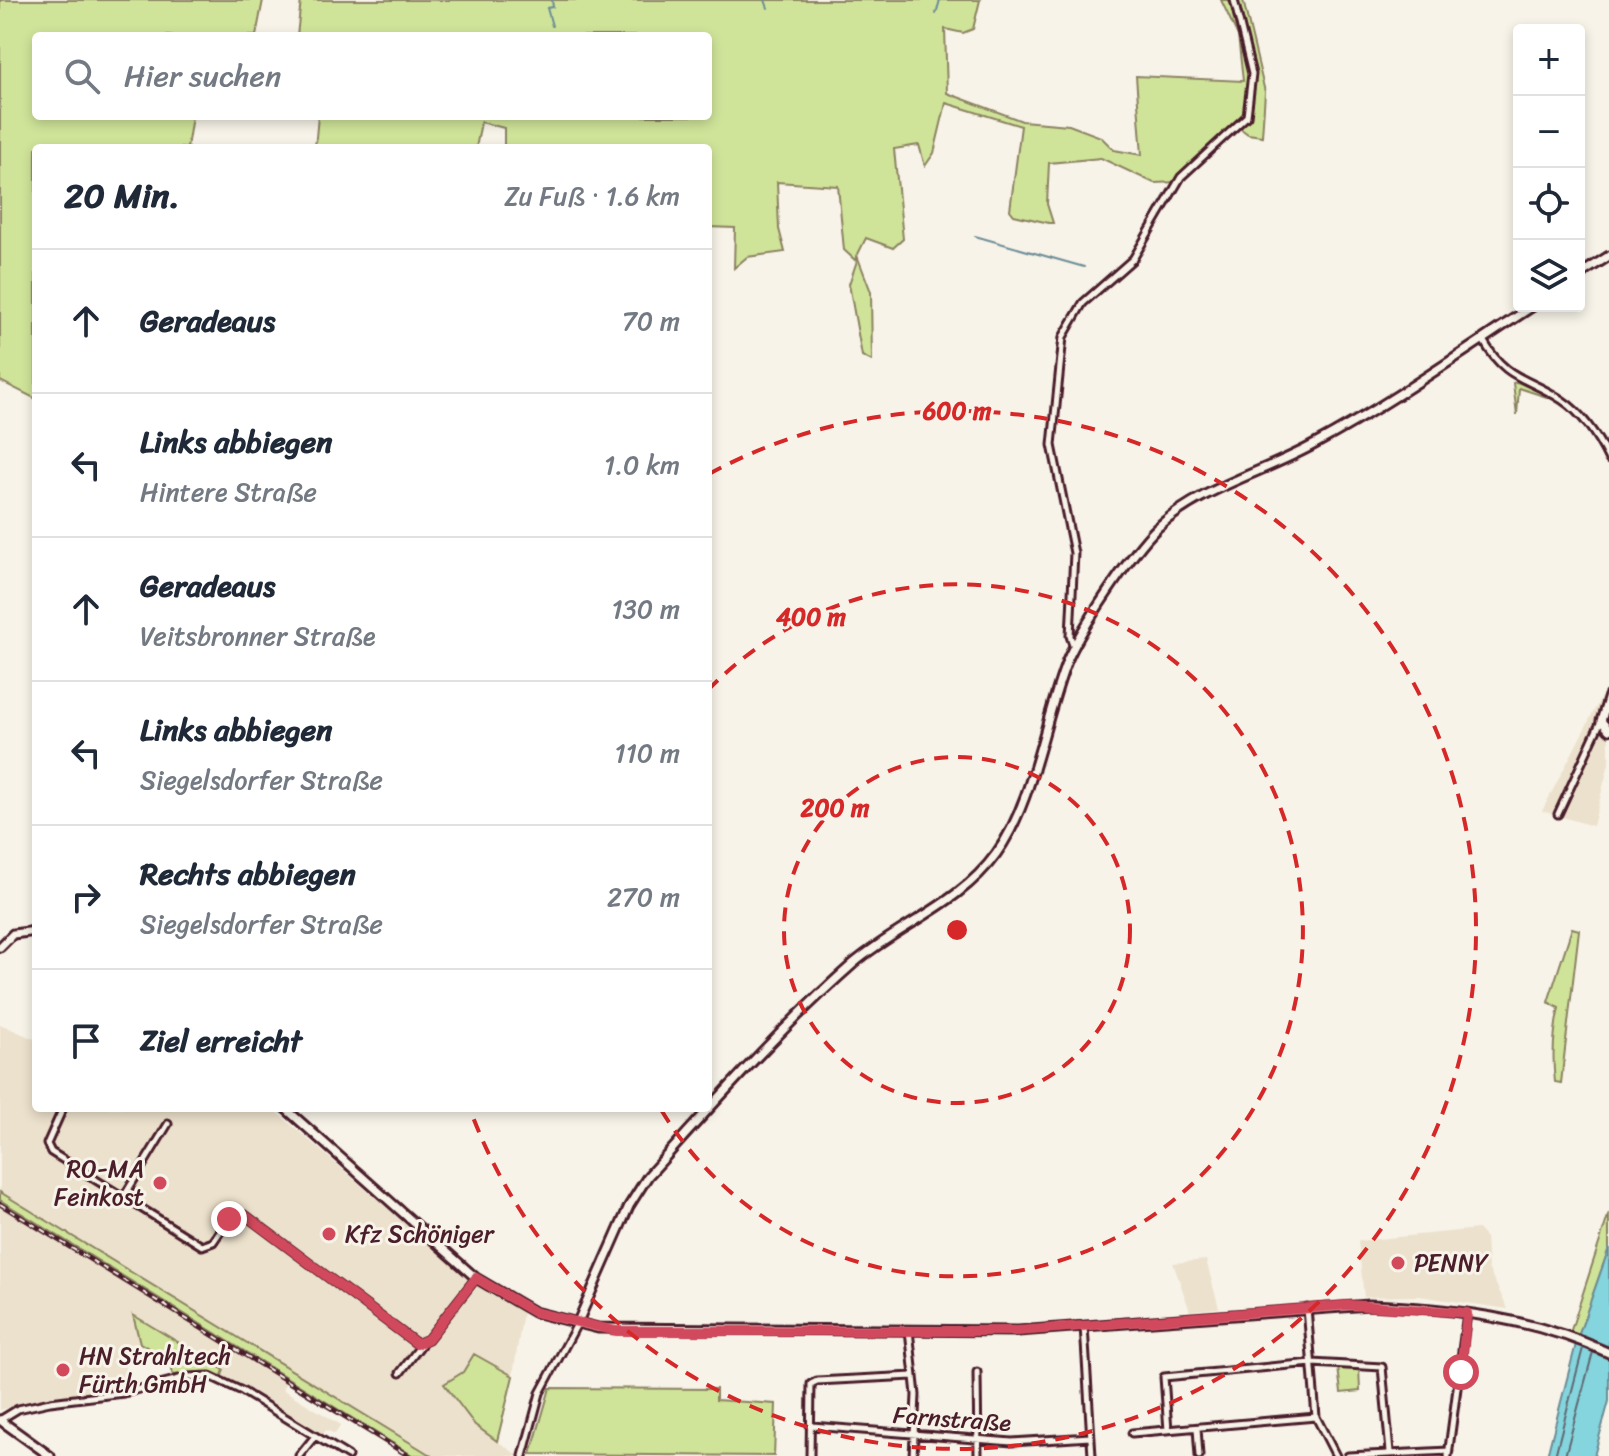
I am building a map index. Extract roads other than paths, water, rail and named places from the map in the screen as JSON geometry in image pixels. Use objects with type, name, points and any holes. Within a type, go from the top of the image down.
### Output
[{"type":"street","points":[[1074,648],[1070,636],[1074,553],[1052,445],[1060,349],[1073,315],[1133,259],[1181,177],[1238,128],[1247,116],[1252,74],[1234,0]]},
{"type":"street","points":[[1585,271],[1609,256]]},
{"type":"street","points":[[712,1107],[812,1001],[875,946],[949,901],[996,855],[1012,825],[1074,648],[1140,547],[1180,509],[1204,494],[1314,445],[1524,312]]},
{"type":"street","points":[[1483,340],[1499,366],[1572,407],[1609,460]]},
{"type":"street","points":[[1558,814],[1601,721],[1609,696]]},
{"type":"street","points":[[1601,721],[1609,730]]},
{"type":"street","points":[[0,947],[13,934],[32,932]]},
{"type":"street","points":[[62,1112],[48,1148],[123,1198],[202,1246],[213,1242],[229,1219],[245,1215],[421,1345]]},
{"type":"street","points":[[289,1112],[476,1278],[534,1312],[577,1324],[616,1331],[1018,1331],[1307,1307],[1369,1305],[1467,1313],[1559,1333],[1609,1353]]},
{"type":"street","points":[[523,1456],[540,1393],[577,1324],[629,1206],[658,1165],[708,1112]]},
{"type":"street","points":[[123,1198],[168,1124]]},
{"type":"street","points":[[400,1373],[476,1278]]},
{"type":"street","points":[[1307,1307],[1316,1417],[1336,1456]]},
{"type":"street","points":[[1348,1456],[1390,1452],[1449,1454],[1467,1313]]},
{"type":"street","points":[[1084,1326],[1092,1456]]},
{"type":"street","points":[[909,1330],[916,1434],[913,1456]]},
{"type":"street","points":[[1168,1430],[1164,1377],[1312,1363],[1382,1367],[1390,1452]]},
{"type":"street","points":[[977,1372],[978,1456]]},
{"type":"street","points":[[50,1456],[0,1420],[12,1412],[39,1405],[136,1391],[187,1377],[210,1376],[242,1391],[348,1456]]},
{"type":"street","points":[[810,1456],[811,1384],[913,1376]]},
{"type":"street","points":[[1132,1433],[1316,1417]]},
{"type":"street","name":"Farnstraße","points":[[812,1426],[978,1440],[1045,1442],[1090,1437]]},
{"type":"street","points":[[1197,1428],[1199,1456]]},
{"type":"street","points":[[299,1456],[315,1436]]},
{"type":"water","points":[[1609,1248],[1609,1401],[1594,1456],[1547,1456],[1577,1340]]},
{"type":"waterway","points":[[552,0],[553,7],[547,8],[552,26]]},
{"type":"waterway","points":[[765,0],[768,8]]},
{"type":"waterway","points":[[936,14],[940,0]]},
{"type":"waterway","points":[[975,236],[1084,267]]},
{"type":"railway","points":[[0,1204],[409,1456]]},
{"type":"place","name":"RO-MA Feinkost","points":[[160,1183]]},
{"type":"place","name":"Kfz Schöniger","points":[[329,1234]]},
{"type":"place","name":"PENNY","points":[[1398,1263]]},
{"type":"place","name":"HN Strahltech Fürth GmbH","points":[[63,1370]]}]
